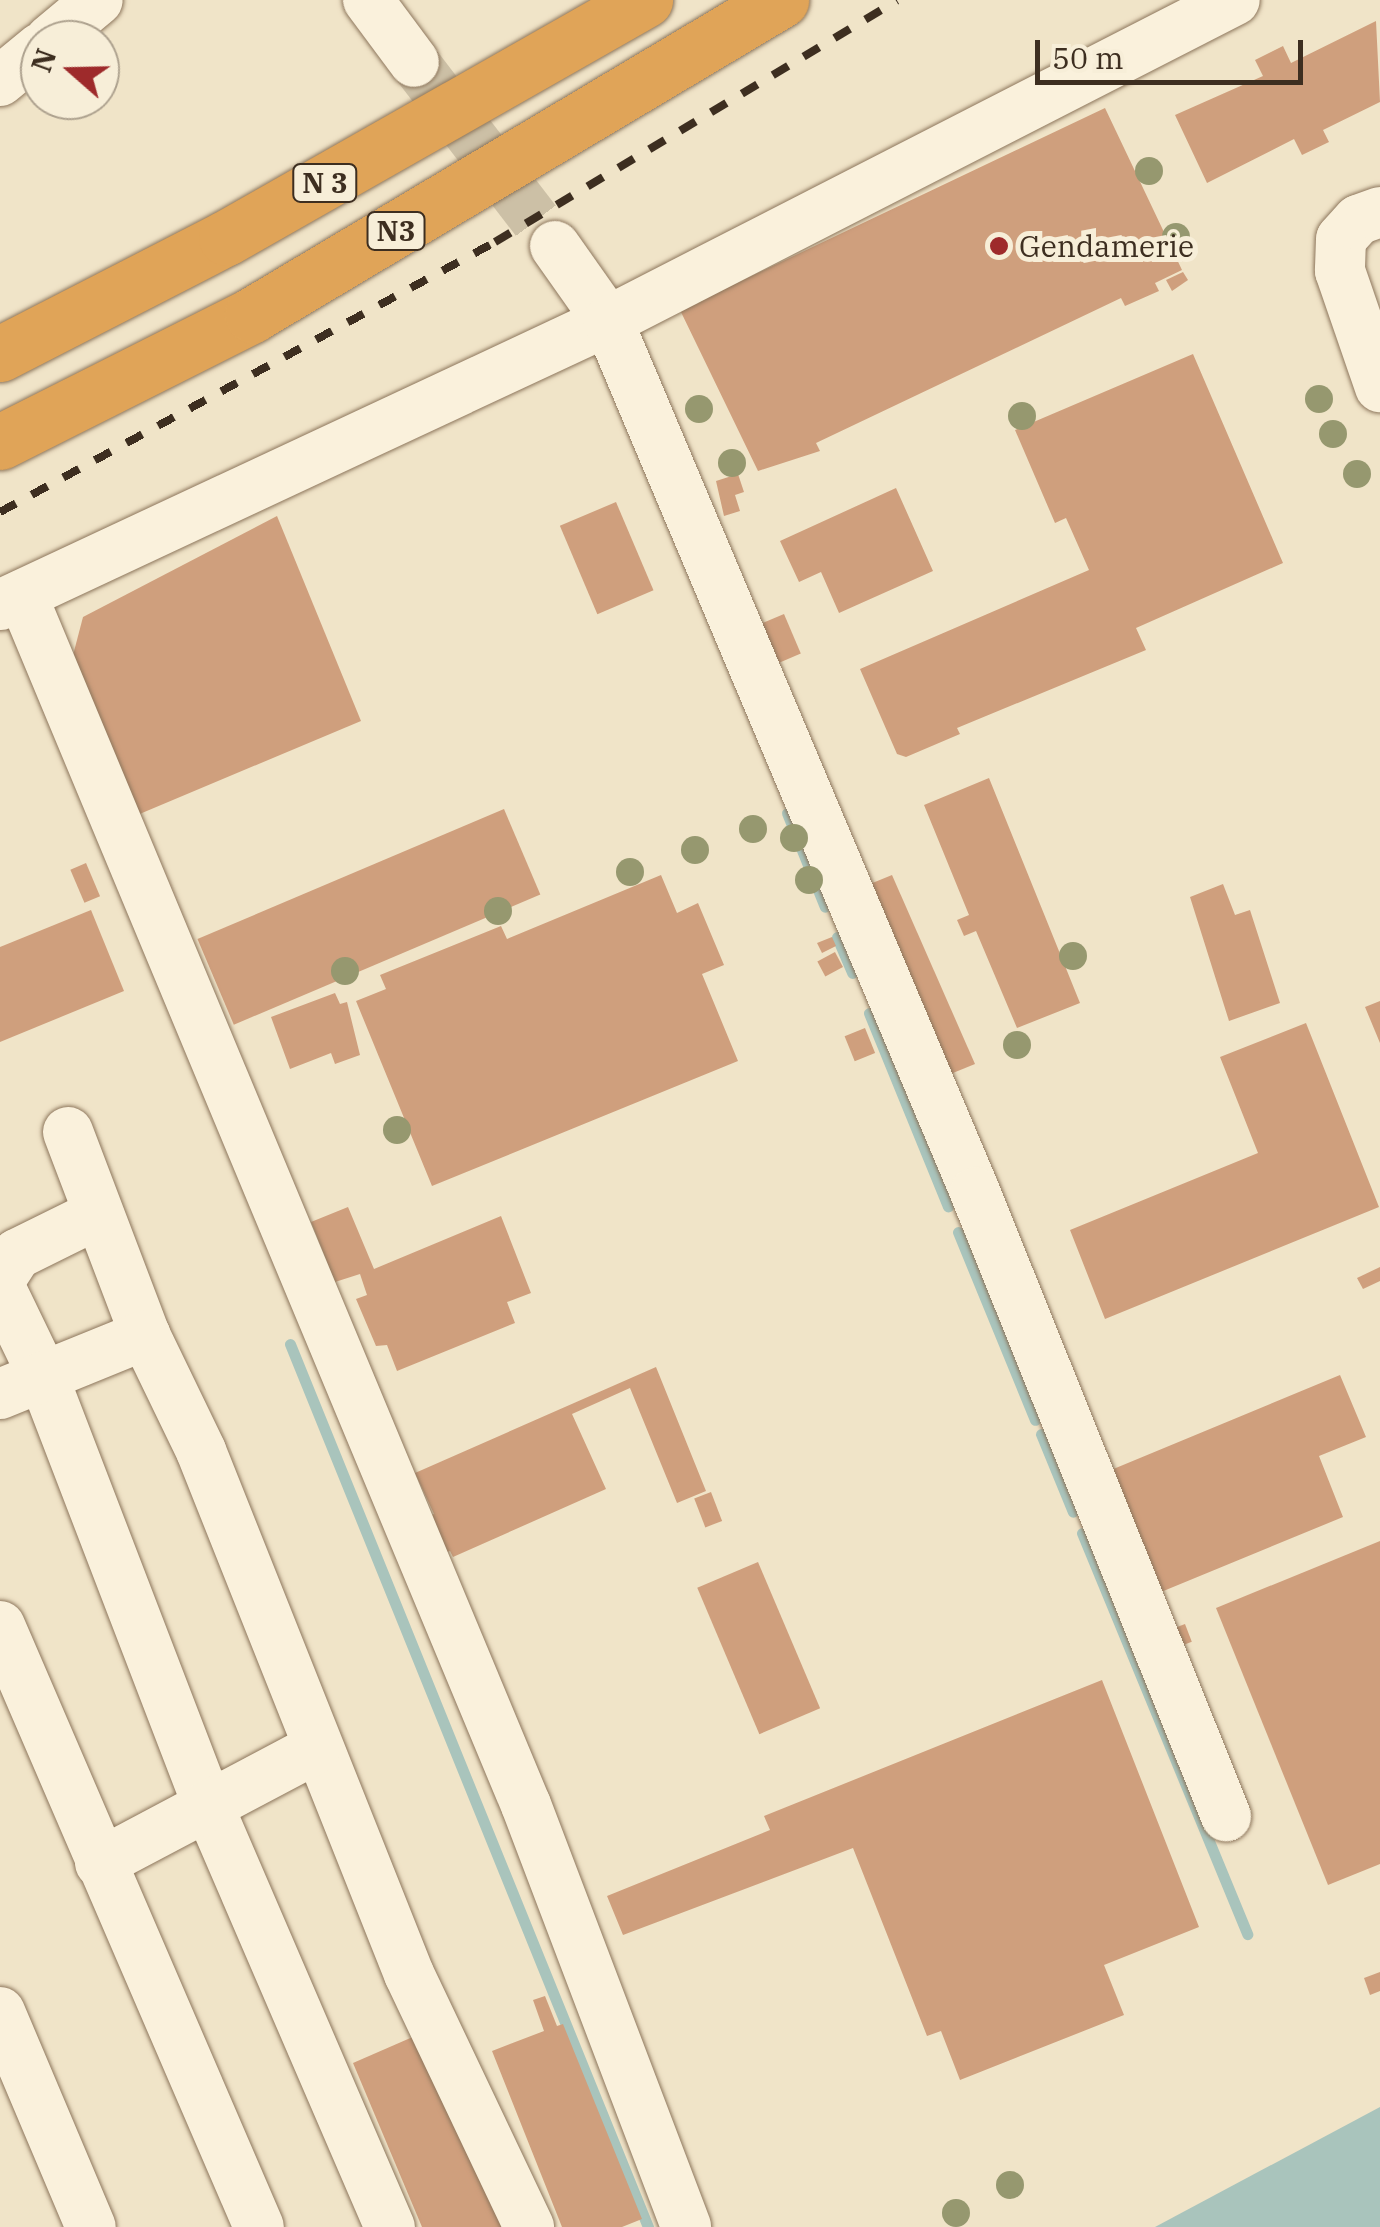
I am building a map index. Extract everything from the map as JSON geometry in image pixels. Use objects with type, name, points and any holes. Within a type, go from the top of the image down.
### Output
[{"type":"highway","name":"N 3","points":[[0,354],[226,238],[644,0]]},
{"type":"highway","name":"N3","points":[[0,442],[252,315],[781,0]]},
{"type":"street","points":[[74,20],[98,0]]},
{"type":"street","points":[[368,0],[414,62]]},
{"type":"street","points":[[686,2227],[526,1806],[11,600],[608,321],[1235,0]]},
{"type":"street","points":[[0,82],[20,65]]},
{"type":"street","points":[[1380,212],[1358,220],[1341,239],[1340,271],[1380,387]]},
{"type":"street","points":[[555,246],[608,321],[967,1174],[1226,1816]]},
{"type":"street","points":[[68,1132],[145,1335],[202,1451],[314,1749],[409,1974],[529,2227]]},
{"type":"street","points":[[98,1214],[17,1254],[0,1284],[21,1385],[390,2227]]},
{"type":"street","points":[[21,1385],[145,1335]]},
{"type":"street","points":[[0,1626],[14,1705],[100,1862],[258,2227]]},
{"type":"street","points":[[100,1862],[314,1749]]},
{"type":"street","points":[[3,2029],[91,2227]]},
{"type":"water","points":[[1380,2107],[1380,2227],[1155,2227]]},
{"type":"building","points":[[1376,21],[1380,102],[1323,130],[1329,142],[1302,155],[1294,139],[1207,183],[1175,115],[1263,76],[1255,60],[1283,46],[1291,63]]},
{"type":"building","points":[[1105,108],[1182,270],[1155,283],[1159,291],[1125,306],[1121,298],[816,443],[820,451],[758,471],[680,310]]},
{"type":"building","points":[[1183,272],[1188,280],[1172,291],[1166,280]]},
{"type":"building","points":[[1193,354],[1283,563],[1136,628],[1146,650],[957,728],[960,734],[906,757],[897,754],[860,669],[1089,570],[1066,518],[1055,523],[1015,430]]},
{"type":"building","points":[[738,474],[744,492],[735,495],[740,511],[724,516],[716,481]]},
{"type":"building","points":[[896,488],[933,571],[839,613],[821,572],[799,582],[780,541]]},
{"type":"building","points":[[616,502],[654,590],[597,614],[560,526]]},
{"type":"building","points":[[277,516],[361,721],[123,821],[66,682],[83,617]]},
{"type":"building","points":[[784,614],[801,654],[777,664],[760,624]]},
{"type":"building","points":[[989,778],[1080,1003],[1017,1028],[976,931],[964,936],[957,920],[969,915],[924,805]]},
{"type":"building","points":[[504,809],[540,895],[234,1025],[197,939]]},
{"type":"building","points":[[86,863],[100,896],[84,903],[70,870]]},
{"type":"building","points":[[661,875],[677,913],[698,903],[724,965],[702,974],[738,1061],[432,1186],[356,1001],[386,989],[380,975],[501,926],[507,939]]},
{"type":"building","points":[[892,875],[975,1064],[948,1075],[870,884]]},
{"type":"building","points":[[1223,884],[1235,915],[1250,910],[1280,1003],[1229,1021],[1190,897]]},
{"type":"building","points":[[91,910],[124,991],[0,1042],[0,947]]},
{"type":"building","points":[[832,937],[836,946],[822,953],[817,943]]},
{"type":"building","points":[[835,952],[843,967],[825,976],[817,961]]},
{"type":"building","points":[[335,993],[340,1004],[347,1002],[360,1055],[335,1064],[331,1053],[290,1069],[271,1017]]},
{"type":"building","points":[[1380,1001],[1380,1043],[1365,1007]]},
{"type":"building","points":[[1306,1023],[1379,1207],[1105,1319],[1070,1230],[1258,1153],[1220,1057]]},
{"type":"building","points":[[865,1028],[875,1053],[855,1061],[845,1036]]},
{"type":"building","points":[[348,1207],[374,1269],[501,1216],[531,1293],[507,1302],[515,1323],[397,1371],[387,1345],[376,1346],[356,1299],[367,1295],[360,1274],[335,1282],[311,1222]]},
{"type":"building","points":[[1380,1267],[1380,1281],[1363,1289],[1357,1278]]},
{"type":"building","points":[[656,1367],[706,1491],[677,1503],[630,1388],[572,1414],[606,1489],[453,1557],[450,1551],[439,1555],[424,1518],[434,1514],[415,1473]]},
{"type":"building","points":[[1340,1375],[1366,1437],[1319,1456],[1343,1517],[1161,1592],[1111,1470]]},
{"type":"building","points":[[711,1492],[722,1521],[705,1527],[694,1498]]},
{"type":"building","points":[[1380,1541],[1380,1864],[1328,1885],[1216,1608]]},
{"type":"building","points":[[758,1562],[820,1708],[759,1734],[697,1588]]},
{"type":"building","points":[[1185,1624],[1192,1642],[1177,1647],[1170,1630]]},
{"type":"building","points":[[1102,1680],[1199,1927],[1104,1965],[1124,2015],[960,2080],[941,2031],[927,2036],[853,1848],[623,1935],[607,1896],[770,1830],[764,1816]]},
{"type":"building","points":[[1380,1972],[1380,1991],[1370,1995],[1364,1978]]},
{"type":"building","points":[[545,1996],[557,2026],[563,2024],[642,2219],[622,2227],[562,2227],[492,2051],[544,2031],[533,2000]]},
{"type":"building","points":[[431,2029],[515,2227],[422,2227],[353,2063]]},
{"type":"waterway","points":[[787,813],[825,907]]},
{"type":"waterway","points":[[837,937],[852,973]]},
{"type":"waterway","points":[[869,1013],[948,1207]]},
{"type":"waterway","points":[[958,1232],[1035,1420]]},
{"type":"waterway","points":[[290,1344],[648,2227]]},
{"type":"waterway","points":[[1041,1434],[1073,1512]]},
{"type":"waterway","points":[[1082,1533],[1247,1934]]},
{"type":"tunnel","points":[[414,62],[555,246]]},
{"type":"railway","points":[[0,512],[495,242],[897,0]]},
{"type":"place","name":"Gendamerie","points":[[999,246]]}]
